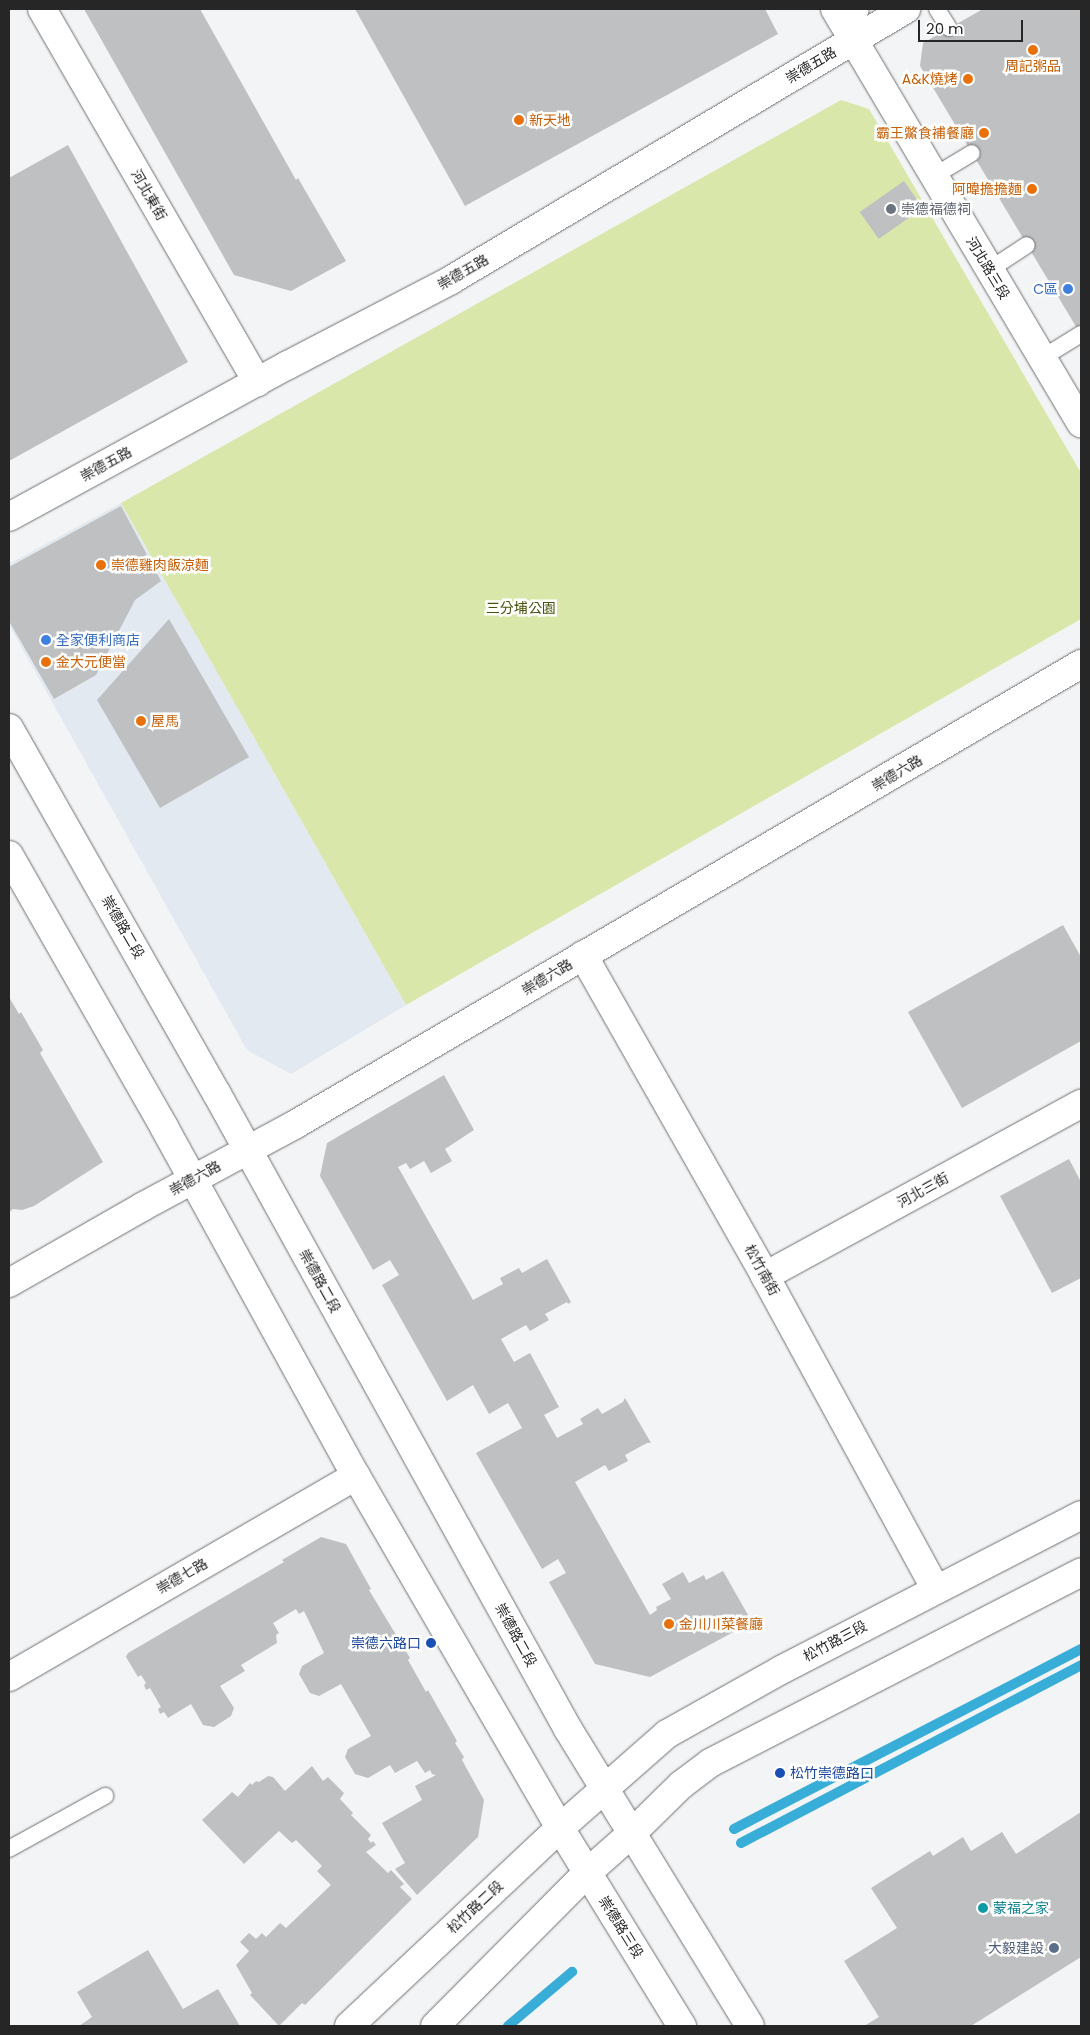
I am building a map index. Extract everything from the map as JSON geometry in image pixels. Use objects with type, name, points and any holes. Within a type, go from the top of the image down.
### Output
[{"type":"street","name":"河北東街","points":[[42,9],[257,382]]},
{"type":"street","name":"河北路三段","points":[[835,9],[1081,423]]},
{"type":"street","name":"崇德五路","points":[[9,517],[257,382],[452,280],[906,9]]},
{"type":"street","name":"崇德六路","points":[[9,1283],[247,1149],[296,1124],[1081,664]]},
{"type":"street","name":"崇德路二段","points":[[9,728],[247,1149],[604,1790],[631,1834]]},
{"type":"street","points":[[9,854],[193,1180],[356,1476],[560,1828]]},
{"type":"street","name":"松竹南街","points":[[583,955],[765,1276],[935,1588]]},
{"type":"street","name":"河北三街","points":[[765,1276],[1081,1104]]},
{"type":"street","name":"崇德七路","points":[[9,1677],[356,1476]]},
{"type":"street","name":"松竹路三段","points":[[604,1790],[667,1734],[781,1670],[935,1588],[1081,1514]]},
{"type":"street","points":[[435,2026],[588,1872],[631,1834],[681,1785],[710,1763],[1081,1572]]},
{"type":"street","name":"松竹路二段","points":[[349,2026],[560,1828],[604,1790]]},
{"type":"street","name":"崇德路三段","points":[[560,1828],[682,2026]]},
{"type":"street","points":[[631,1834],[750,2026]]},
{"type":"lane","points":[[853,41],[861,9]]},
{"type":"lane","points":[[937,9],[949,28]]},
{"type":"lane","points":[[934,176],[972,153]]},
{"type":"lane","points":[[989,270],[1028,245]]},
{"type":"lane","points":[[1042,358],[1081,334]]},
{"type":"lane","points":[[9,1849],[106,1796]]},
{"type":"shaded area","points":[[121,503],[406,1005],[291,1074],[247,1050],[9,625],[9,564]]},
{"type":"green space","name":"三分埔公園","points":[[841,100],[869,109],[1081,473],[1081,619],[406,1005],[121,503]]},
{"type":"building","points":[[84,9],[200,9],[296,180],[298,178],[346,261],[291,291],[234,275]]},
{"type":"building","name":"新天地","points":[[355,9],[765,9],[778,34],[465,206]]},
{"type":"building","points":[[983,9],[1081,9],[1081,335],[920,66],[923,43]]},
{"type":"building","points":[[68,145],[188,362],[9,461],[9,178]]},
{"type":"building","name":"崇德福德祠","points":[[904,181],[923,208],[879,239],[860,212]]},
{"type":"building","points":[[121,506],[161,581],[135,600],[96,675],[54,699],[9,621],[9,567]]},
{"type":"building","points":[[169,619],[249,757],[160,808],[97,700]]},
{"type":"building","points":[[1063,925],[1081,957],[1081,1041],[962,1108],[908,1012]]},
{"type":"building","points":[[9,997],[19,1014],[21,1012],[43,1050],[40,1053],[103,1162],[34,1206],[22,1210],[13,1209],[9,1212]]},
{"type":"building","points":[[444,1075],[474,1130],[445,1149],[452,1161],[431,1173],[424,1161],[410,1169],[406,1163],[398,1167],[473,1300],[503,1284],[500,1278],[519,1268],[522,1273],[547,1259],[571,1302],[568,1304],[567,1302],[545,1314],[549,1320],[530,1331],[526,1325],[501,1339],[514,1362],[530,1353],[559,1407],[544,1415],[557,1438],[583,1424],[580,1419],[598,1408],[602,1414],[623,1402],[625,1398],[651,1443],[647,1443],[625,1455],[628,1461],[609,1471],[605,1465],[575,1482],[650,1615],[657,1610],[656,1607],[671,1599],[662,1584],[683,1572],[689,1583],[704,1575],[706,1580],[723,1571],[752,1622],[650,1677],[595,1664],[549,1582],[566,1573],[558,1559],[542,1569],[476,1453],[522,1428],[508,1403],[489,1414],[473,1385],[447,1401],[382,1285],[399,1275],[390,1260],[373,1270],[320,1176],[327,1143]]},
{"type":"building","points":[[1069,1159],[1081,1182],[1081,1278],[1052,1293],[1000,1196]]},
{"type":"building","points":[[321,1537],[346,1544],[371,1589],[369,1590],[410,1658],[408,1660],[426,1692],[428,1690],[457,1741],[455,1743],[464,1757],[462,1760],[484,1800],[478,1837],[417,1895],[395,1869],[405,1863],[382,1823],[422,1800],[415,1786],[436,1775],[432,1774],[430,1770],[425,1773],[417,1761],[395,1773],[390,1765],[368,1778],[355,1774],[345,1757],[348,1749],[371,1736],[341,1684],[319,1696],[310,1693],[299,1674],[302,1666],[324,1653],[304,1611],[299,1614],[296,1609],[273,1623],[279,1633],[276,1635],[277,1643],[241,1665],[245,1671],[220,1686],[234,1708],[231,1716],[214,1727],[203,1725],[191,1704],[168,1718],[164,1712],[160,1714],[158,1709],[161,1707],[150,1688],[146,1690],[144,1685],[146,1683],[141,1675],[138,1677],[126,1657],[128,1653],[284,1562],[282,1560]]},
{"type":"building","points":[[312,1766],[323,1781],[328,1777],[344,1793],[340,1799],[353,1813],[351,1815],[371,1835],[368,1839],[371,1843],[373,1841],[376,1845],[366,1852],[388,1873],[391,1870],[404,1884],[400,1887],[412,1899],[305,2005],[302,2003],[279,2026],[250,1995],[252,1993],[236,1965],[249,1951],[240,1942],[249,1933],[256,1939],[262,1933],[266,1937],[280,1923],[286,1928],[331,1885],[317,1871],[322,1866],[296,1840],[292,1843],[279,1831],[244,1864],[202,1820],[232,1792],[238,1797],[250,1783],[252,1785],[256,1781],[259,1782],[268,1776],[273,1777],[285,1791]]},
{"type":"building","name":"蒙福之家","points":[[1081,1812],[1081,1957],[971,2026],[864,2026],[879,2017],[844,1961],[897,1928],[871,1888],[930,1851],[933,1856],[963,1837],[971,1851],[1002,1832],[1016,1854]]},
{"type":"building","points":[[148,1950],[183,2009],[218,1989],[240,2026],[79,2026],[92,2017],[77,1992]]},
{"type":"waterway","points":[[734,1829],[1081,1649]]},
{"type":"waterway","points":[[741,1843],[1081,1665]]},
{"type":"waterway","points":[[508,2026],[572,1972]]},
{"type":"place","name":"周記粥品","points":[[1033,50]]},
{"type":"place","name":"A&K燒烤","points":[[968,79]]},
{"type":"place","name":"新天地","points":[[519,120]]},
{"type":"place","name":"霸王鱉食補餐廳","points":[[984,133]]},
{"type":"place","name":"阿暐擔擔麵","points":[[1032,189]]},
{"type":"place","name":"崇德福德祠","points":[[891,209]]},
{"type":"place","name":"C區","points":[[1068,289]]},
{"type":"place","name":"崇德雞肉飯涼麵","points":[[101,565]]},
{"type":"place","name":"全家便利商店","points":[[46,640]]},
{"type":"place","name":"金大元便當","points":[[46,662]]},
{"type":"place","name":"屋馬","points":[[141,721]]},
{"type":"place","name":"金川川菜餐廳","points":[[669,1624]]},
{"type":"place","name":"崇德六路口","points":[[431,1643]]},
{"type":"place","name":"松竹崇德路口","points":[[780,1773]]},
{"type":"place","name":"蒙福之家","points":[[983,1908]]},
{"type":"place","name":"大毅建設","points":[[1054,1948]]}]
